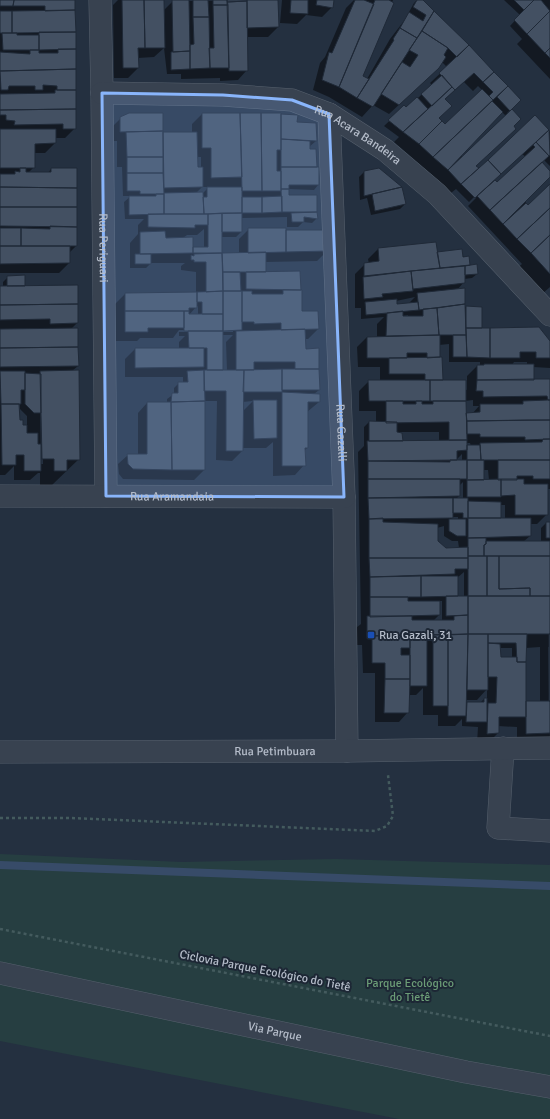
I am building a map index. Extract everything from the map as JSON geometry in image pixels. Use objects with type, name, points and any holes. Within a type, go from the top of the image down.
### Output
[{"type":"street","name":"Rua Periguari","points":[[100,0],[106,496]]},
{"type":"street","name":"Rua Acara Bandeira","points":[[102,93],[223,95],[292,100],[329,114],[385,150],[437,194],[550,315]]},
{"type":"street","name":"Rua Gazalli","points":[[329,114],[344,497],[347,751]]},
{"type":"street","name":"Rua Aramandaia","points":[[0,496],[344,497]]},
{"type":"street","points":[[503,748],[498,828],[550,830]]},
{"type":"street","name":"Rua Petimbuara","points":[[0,752],[347,751],[550,748]]},
{"type":"street","name":"Via Parque","points":[[0,974],[466,1072],[550,1087]]},
{"type":"path","points":[[0,818],[71,818],[375,831],[388,826],[393,816],[385,750]]},
{"type":"path","name":"Ciclovia Parque Ecológico do Tietê","points":[[0,929],[550,1036]]},
{"type":"highlighted area","points":[[102,93],[223,95],[292,100],[329,114],[344,497],[106,496]]},
{"type":"green space","name":"Parque Ecológico do Tietê","points":[[0,854],[182,862],[336,859],[550,865],[550,1119],[399,1119],[0,1041]]},
{"type":"building","points":[[0,0],[14,0],[13,6],[0,6]]},
{"type":"building","points":[[14,0],[75,0],[75,10],[45,11],[45,6],[13,6]]},
{"type":"building","points":[[122,0],[144,0],[145,48],[138,48],[139,68],[123,68]]},
{"type":"building","points":[[144,0],[164,0],[165,48],[145,48]]},
{"type":"building","points":[[172,0],[189,0],[190,51],[173,52]]},
{"type":"building","points":[[193,0],[208,0],[209,17],[193,17]]},
{"type":"building","points":[[213,0],[227,0],[228,5],[213,5]]},
{"type":"building","points":[[227,0],[247,0],[247,1],[227,2]]},
{"type":"building","points":[[247,0],[278,0],[279,27],[247,28]]},
{"type":"building","points":[[291,0],[308,0],[308,14],[290,13]]},
{"type":"building","points":[[317,0],[334,0],[333,8],[316,5]]},
{"type":"building","points":[[355,0],[364,0],[374,4],[339,87],[322,80],[329,52],[332,53]]},
{"type":"building","points":[[375,0],[389,0],[394,3],[363,76],[369,79],[357,98],[339,87]]},
{"type":"building","points":[[417,0],[423,0],[434,11],[417,38],[400,28],[409,12],[423,21],[426,15],[413,7]]},
{"type":"building","points":[[514,0],[534,0],[524,10]]},
{"type":"building","points":[[534,0],[541,0],[550,11],[527,34],[514,20]]},
{"type":"building","points":[[247,1],[248,71],[229,71],[227,2]]},
{"type":"building","points":[[213,5],[228,5],[229,68],[210,68],[209,48],[214,48]]},
{"type":"building","points":[[75,10],[76,32],[12,33],[12,11]]},
{"type":"building","points":[[0,11],[12,11],[12,33],[0,33]]},
{"type":"building","points":[[434,11],[469,45],[457,57],[448,48],[422,31]]},
{"type":"building","points":[[550,11],[550,48],[545,53],[527,34]]},
{"type":"building","points":[[193,17],[209,17],[210,68],[190,69],[190,45],[194,44]]},
{"type":"building","points":[[400,28],[417,38],[373,107],[357,98]]},
{"type":"building","points":[[422,31],[448,48],[444,55],[446,57],[439,68],[399,105],[381,94],[402,62],[410,67],[418,55],[409,50]]},
{"type":"building","points":[[39,32],[76,32],[76,49],[39,50]]},
{"type":"building","points":[[2,33],[39,35],[39,50],[3,50]]},
{"type":"building","points":[[469,45],[494,72],[483,82],[474,73],[455,90],[439,73]]},
{"type":"building","points":[[550,48],[550,58],[545,53]]},
{"type":"building","points":[[58,49],[76,49],[76,69],[0,71],[0,52],[30,54],[30,50],[39,50],[39,53],[58,53]]},
{"type":"building","points":[[190,51],[190,69],[171,70],[171,52]]},
{"type":"building","points":[[76,69],[76,90],[57,90],[57,86],[43,85],[43,90],[35,90],[35,86],[9,86],[8,90],[1,90],[0,71]]},
{"type":"building","points":[[494,72],[508,86],[493,100],[489,96],[493,92],[483,82]]},
{"type":"building","points":[[442,75],[452,87],[432,106],[421,94]]},
{"type":"building","points":[[508,86],[521,100],[510,111],[497,97]]},
{"type":"building","points":[[452,87],[455,90],[445,99],[452,106],[439,118],[442,121],[419,144],[403,132]]},
{"type":"building","points":[[482,89],[493,100],[433,157],[419,144],[442,121],[445,124]]},
{"type":"building","points":[[55,90],[76,90],[76,109],[0,110],[0,94],[55,93]]},
{"type":"building","points":[[417,97],[428,109],[403,132],[388,120],[404,105],[406,107]]},
{"type":"building","points":[[492,101],[503,112],[448,170],[433,157]]},
{"type":"building","points":[[76,109],[76,129],[63,129],[63,124],[14,125],[15,121],[6,120],[6,115],[0,115],[0,110]]},
{"type":"building","points":[[512,109],[521,119],[514,126],[516,129],[476,166],[479,168],[461,184],[448,170]]},
{"type":"building","points":[[129,113],[163,113],[163,131],[120,132],[120,117]]},
{"type":"building","points":[[202,113],[240,113],[242,177],[211,178],[211,148],[202,148]]},
{"type":"building","points":[[240,113],[261,113],[262,191],[242,191]]},
{"type":"building","points":[[261,113],[281,113],[281,150],[277,150],[277,171],[281,171],[281,191],[262,191]]},
{"type":"building","points":[[281,114],[298,115],[297,122],[316,123],[317,141],[281,139]]},
{"type":"building","points":[[535,115],[549,130],[501,174],[488,160]]},
{"type":"building","points":[[0,129],[56,129],[56,143],[35,144],[35,168],[0,168]]},
{"type":"building","points":[[549,130],[550,155],[549,156],[536,142]]},
{"type":"building","points":[[163,131],[163,157],[127,157],[126,132]]},
{"type":"building","points":[[163,132],[197,132],[198,167],[203,167],[203,187],[164,188]]},
{"type":"building","points":[[281,139],[310,141],[310,149],[316,149],[317,167],[281,167]]},
{"type":"building","points":[[536,142],[549,156],[490,210],[477,196],[495,180],[497,182],[535,147],[533,145]]},
{"type":"building","points":[[127,157],[163,157],[163,173],[127,173]]},
{"type":"building","points":[[488,160],[501,174],[475,198],[461,184]]},
{"type":"building","points":[[542,162],[550,171],[550,177],[503,224],[490,210]]},
{"type":"building","points":[[281,167],[319,167],[319,185],[289,185],[289,189],[281,189]]},
{"type":"building","points":[[20,168],[26,168],[26,172],[51,172],[51,168],[77,168],[77,188],[0,187],[0,174],[15,174],[15,171],[20,172]]},
{"type":"building","points":[[379,168],[402,187],[364,196],[364,171]]},
{"type":"building","points":[[127,173],[163,173],[164,194],[140,194],[140,191],[127,191]]},
{"type":"building","points":[[550,184],[550,208],[517,239],[503,224],[526,203],[528,205]]},
{"type":"building","points":[[0,187],[77,188],[77,207],[0,207]]},
{"type":"building","points":[[207,187],[242,187],[242,213],[204,214],[203,197],[207,197]]},
{"type":"building","points":[[402,187],[406,204],[375,211],[372,194]]},
{"type":"building","points":[[281,189],[289,189],[289,195],[317,195],[317,212],[282,212]]},
{"type":"building","points":[[203,192],[204,214],[164,214],[164,193]]},
{"type":"building","points":[[156,194],[164,194],[164,214],[129,215],[129,196],[156,196]]},
{"type":"building","points":[[282,196],[282,212],[262,213],[262,197]]},
{"type":"building","points":[[242,197],[262,197],[262,213],[242,213]]},
{"type":"building","points":[[0,207],[77,207],[77,227],[0,226]]},
{"type":"building","points":[[550,208],[550,235],[531,253],[517,239]]},
{"type":"building","points":[[317,212],[318,219],[304,217],[304,222],[292,222],[291,213]]},
{"type":"building","points":[[222,213],[222,253],[193,253],[193,247],[208,247],[208,214]]},
{"type":"building","points":[[222,213],[242,213],[242,232],[222,232]]},
{"type":"building","points":[[148,214],[208,214],[208,225],[195,225],[195,228],[148,227]]},
{"type":"building","points":[[50,226],[77,227],[77,246],[21,246],[21,228],[50,229]]},
{"type":"building","points":[[0,228],[21,228],[21,246],[0,246]]},
{"type":"building","points":[[248,228],[286,228],[286,252],[248,253]]},
{"type":"building","points":[[286,230],[328,230],[328,251],[286,252]]},
{"type":"building","points":[[165,231],[166,238],[193,237],[193,253],[140,254],[140,232]]},
{"type":"building","points":[[550,235],[550,274],[531,253]]},
{"type":"building","points":[[436,242],[440,268],[364,276],[364,263],[379,261],[378,248]]},
{"type":"building","points":[[0,246],[70,246],[70,263],[0,264]]},
{"type":"building","points":[[462,249],[463,257],[469,256],[470,265],[440,268],[437,252]]},
{"type":"building","points":[[266,252],[266,272],[223,272],[222,253]]},
{"type":"building","points":[[222,253],[223,291],[206,292],[206,262],[194,262],[194,260],[191,260],[191,255]]},
{"type":"building","points":[[135,254],[151,254],[151,264],[135,264]]},
{"type":"building","points":[[477,264],[478,274],[465,275],[465,266]]},
{"type":"building","points":[[465,266],[465,283],[413,289],[411,271]]},
{"type":"building","points":[[300,271],[301,290],[246,289],[246,272]]},
{"type":"building","points":[[411,271],[413,291],[382,294],[383,297],[364,299],[363,277]]},
{"type":"building","points":[[223,272],[240,272],[241,291],[223,291]]},
{"type":"building","points":[[25,275],[25,286],[7,286],[7,276]]},
{"type":"building","points":[[78,285],[78,304],[0,305],[0,286]]},
{"type":"building","points":[[465,288],[465,304],[419,310],[417,293]]},
{"type":"building","points":[[283,290],[302,290],[302,311],[318,311],[319,329],[281,330],[281,323],[254,324],[254,322],[242,322],[242,291],[252,291],[252,294],[283,294]]},
{"type":"building","points":[[223,291],[223,314],[202,314],[202,302],[197,302],[197,292]]},
{"type":"building","points":[[223,291],[242,291],[242,330],[223,331]]},
{"type":"building","points":[[197,292],[197,308],[189,308],[189,311],[125,311],[125,293]]},
{"type":"building","points":[[397,299],[397,304],[418,302],[419,310],[366,315],[365,302]]},
{"type":"building","points":[[78,304],[78,323],[50,324],[50,319],[0,320],[0,305]]},
{"type":"building","points":[[465,304],[466,335],[439,335],[437,308]]},
{"type":"building","points":[[466,306],[482,307],[482,328],[466,328]]},
{"type":"building","points":[[437,308],[439,335],[386,336],[387,313],[403,311],[403,316],[423,316],[423,309]]},
{"type":"building","points":[[125,311],[184,311],[184,328],[148,328],[148,332],[125,332]]},
{"type":"building","points":[[184,311],[189,311],[189,314],[223,314],[223,331],[184,331]]},
{"type":"building","points":[[539,327],[550,341],[550,358],[536,358],[536,352],[520,352],[520,358],[490,358],[490,328]]},
{"type":"building","points":[[78,328],[78,347],[0,348],[0,329]]},
{"type":"building","points":[[466,328],[490,328],[490,358],[467,357]]},
{"type":"building","points":[[305,329],[306,349],[319,348],[319,369],[295,369],[295,362],[254,362],[254,370],[236,370],[236,331]]},
{"type":"building","points":[[188,331],[223,331],[223,370],[207,370],[207,348],[189,348]]},
{"type":"building","points":[[440,335],[440,357],[427,358],[427,353],[407,353],[407,358],[367,358],[367,337]]},
{"type":"building","points":[[453,335],[466,335],[467,357],[453,357]]},
{"type":"building","points":[[78,347],[79,366],[0,367],[0,348]]},
{"type":"building","points":[[135,348],[204,348],[204,367],[135,368]]},
{"type":"building","points":[[442,357],[443,380],[425,380],[425,374],[389,374],[389,358]]},
{"type":"building","points":[[534,364],[534,380],[477,380],[477,365]]},
{"type":"building","points":[[282,369],[282,392],[243,392],[244,370]]},
{"type":"building","points":[[282,369],[319,369],[320,390],[282,390]]},
{"type":"building","points":[[79,370],[80,460],[67,460],[67,471],[54,471],[54,459],[42,459],[40,371]]},
{"type":"building","points":[[204,370],[244,370],[243,451],[226,451],[226,391],[204,391]]},
{"type":"building","points":[[204,370],[205,401],[171,402],[172,393],[178,393],[178,382],[188,382],[187,371]]},
{"type":"building","points":[[0,371],[25,371],[25,390],[21,390],[21,404],[1,404]]},
{"type":"building","points":[[25,373],[41,374],[41,413],[34,413],[25,404]]},
{"type":"building","points":[[550,379],[550,400],[548,400],[547,396],[483,397],[483,391],[476,391],[477,380]]},
{"type":"building","points":[[368,380],[430,380],[430,401],[369,401]]},
{"type":"building","points":[[430,380],[466,380],[466,401],[430,401]]},
{"type":"building","points":[[282,392],[320,394],[320,402],[308,402],[308,448],[305,448],[306,466],[282,466]]},
{"type":"building","points":[[253,400],[277,400],[277,438],[254,439]]},
{"type":"building","points":[[550,400],[550,420],[467,421],[466,413],[480,412],[480,404],[523,404],[523,401]]},
{"type":"building","points":[[205,401],[205,470],[172,470],[171,402]]},
{"type":"building","points":[[386,401],[403,401],[403,404],[416,404],[416,401],[422,401],[422,404],[433,404],[433,401],[466,401],[467,440],[449,440],[449,422],[386,423]]},
{"type":"building","points":[[147,402],[171,402],[172,470],[133,469],[128,464],[127,454],[147,454]]},
{"type":"building","points":[[1,404],[19,404],[20,420],[23,420],[23,425],[27,425],[27,433],[38,433],[38,444],[41,444],[41,471],[24,471],[24,455],[16,455],[16,465],[2,465]]},
{"type":"building","points":[[550,420],[550,439],[525,440],[525,437],[480,437],[480,434],[467,434],[467,421]]},
{"type":"building","points":[[369,421],[397,422],[397,432],[402,433],[403,441],[369,441]]},
{"type":"building","points":[[543,439],[550,439],[550,460],[481,460],[480,443],[542,442]]},
{"type":"building","points":[[467,440],[467,450],[457,451],[457,460],[368,461],[367,441]]},
{"type":"building","points":[[467,445],[480,445],[481,460],[467,460]]},
{"type":"building","points":[[450,460],[467,460],[467,479],[368,479],[368,461],[450,462]]},
{"type":"building","points":[[467,460],[484,460],[484,480],[467,480]]},
{"type":"building","points":[[498,460],[550,460],[550,479],[533,479],[533,476],[517,476],[517,480],[498,480]]},
{"type":"building","points":[[368,479],[460,479],[460,496],[368,498]]},
{"type":"building","points":[[501,479],[524,479],[524,484],[548,484],[548,515],[515,515],[515,495],[501,496]]},
{"type":"building","points":[[501,479],[501,497],[467,497],[467,480]]},
{"type":"building","points":[[368,498],[453,498],[453,518],[369,519]]},
{"type":"building","points":[[453,498],[468,498],[468,518],[463,518],[463,513],[453,513]]},
{"type":"building","points":[[468,501],[501,502],[501,518],[468,518]]},
{"type":"building","points":[[383,518],[383,522],[438,524],[438,541],[446,548],[468,547],[468,558],[369,558],[369,519]]},
{"type":"building","points":[[468,518],[531,518],[531,536],[468,538]]},
{"type":"building","points":[[449,519],[466,519],[466,536],[457,536],[449,531]]},
{"type":"building","points":[[546,522],[550,522],[550,538],[546,538]]},
{"type":"building","points":[[468,538],[486,538],[486,544],[484,545],[484,556],[468,556]]},
{"type":"building","points":[[486,541],[550,541],[550,556],[484,556],[484,545],[486,544]]},
{"type":"building","points":[[468,556],[487,556],[487,596],[468,596]]},
{"type":"building","points":[[487,556],[499,556],[499,589],[530,588],[530,596],[487,596]]},
{"type":"building","points":[[499,556],[550,556],[550,596],[530,596],[530,588],[499,589]]},
{"type":"building","points":[[369,558],[468,558],[468,569],[455,569],[455,574],[370,577]]},
{"type":"building","points":[[421,576],[421,597],[370,597],[370,577]]},
{"type":"building","points":[[421,576],[458,576],[458,596],[421,597]]},
{"type":"building","points":[[446,596],[468,596],[468,615],[446,616]]},
{"type":"building","points":[[468,596],[550,596],[550,634],[468,634]]},
{"type":"building","points":[[370,597],[408,597],[408,601],[440,601],[440,615],[370,617]]},
{"type":"building","points":[[468,615],[468,634],[367,636],[367,616],[412,616],[412,620],[454,620],[454,616]]},
{"type":"building","points":[[468,634],[488,634],[488,690],[467,690]]},
{"type":"building","points":[[468,634],[466,716],[448,716],[448,635]]},
{"type":"building","points":[[488,634],[527,634],[526,662],[517,662],[516,643],[488,643]]},
{"type":"building","points":[[550,634],[550,701],[549,701]]},
{"type":"building","points":[[410,635],[427,635],[427,686],[410,686]]},
{"type":"building","points":[[410,635],[410,648],[401,648],[401,655],[410,655],[410,679],[385,679],[385,663],[372,663],[372,636]]},
{"type":"building","points":[[433,635],[448,635],[448,706],[433,706]]},
{"type":"building","points":[[488,643],[500,644],[501,657],[517,657],[517,662],[526,662],[526,717],[499,717],[499,733],[487,734],[488,703],[496,703],[497,677],[488,677]]},
{"type":"building","points":[[385,679],[410,679],[409,713],[384,713]]},
{"type":"building","points":[[484,698],[487,698],[487,722],[466,722],[467,702],[484,702]]},
{"type":"building","points":[[526,701],[550,701],[550,733],[526,734]]},
{"type":"waterway","points":[[0,865],[550,886]]},
{"type":"place","name":"Rua Gazali, 31","points":[[371,635]]}]
